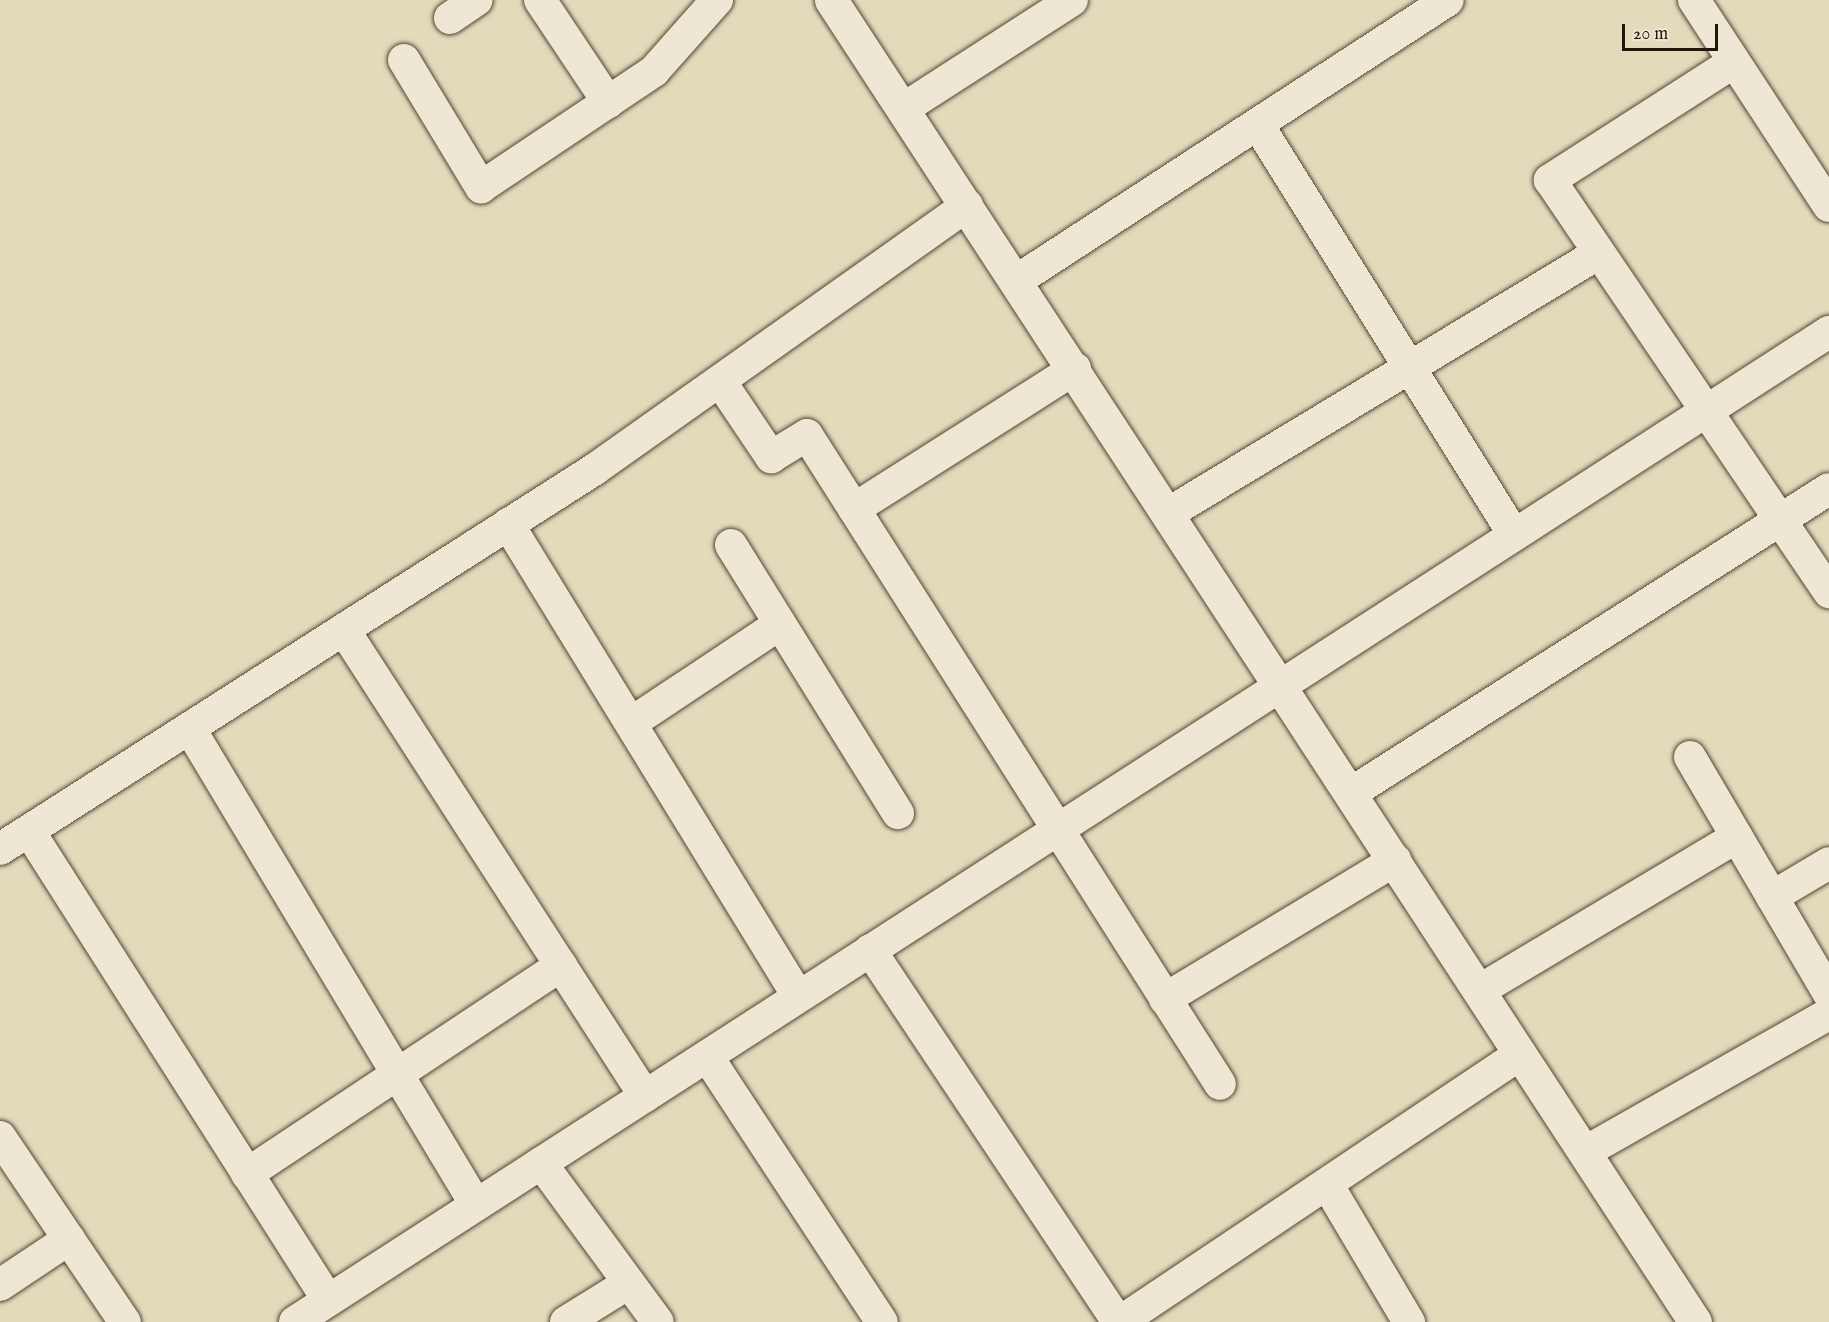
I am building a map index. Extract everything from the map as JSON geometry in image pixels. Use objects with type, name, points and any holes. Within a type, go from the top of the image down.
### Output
[{"type":"street","points":[[450,18],[477,0]]},
{"type":"street","points":[[540,0],[608,102]]},
{"type":"street","points":[[404,60],[481,187],[654,71],[717,0]]},
{"type":"street","points":[[831,0],[1017,280],[1695,1322]]},
{"type":"street","points":[[903,109],[1072,0]]},
{"type":"street","points":[[1017,280],[1448,0]]},
{"type":"street","points":[[1694,0],[1829,206]]},
{"type":"street","points":[[1734,62],[1550,180],[1829,592]]},
{"type":"street","points":[[1258,125],[1514,535]]},
{"type":"street","points":[[0,849],[508,524],[720,381],[967,206]]},
{"type":"street","points":[[1169,513],[1599,253]]},
{"type":"street","points":[[295,1322],[1829,332]]},
{"type":"street","points":[[854,509],[1075,369]]},
{"type":"street","points":[[720,381],[771,457],[807,435],[1220,1084]]},
{"type":"street","points":[[1351,793],[1829,489]]},
{"type":"street","points":[[508,524],[798,996]]},
{"type":"street","points":[[730,544],[898,813]]},
{"type":"street","points":[[631,723],[780,624]]},
{"type":"street","points":[[344,630],[645,1096]]},
{"type":"street","points":[[190,729],[395,1076],[476,1205]]},
{"type":"street","points":[[1690,757],[1829,994]]},
{"type":"street","points":[[29,831],[328,1300]]},
{"type":"street","points":[[1480,990],[1737,837]]},
{"type":"street","points":[[1165,999],[1395,860]]},
{"type":"street","points":[[1772,897],[1829,863]]},
{"type":"street","points":[[870,950],[1119,1322],[1521,1054]]},
{"type":"street","points":[[247,1173],[561,966]]},
{"type":"street","points":[[1585,1152],[1829,1014]]},
{"type":"street","points":[[707,1056],[882,1322]]},
{"type":"street","points":[[0,1137],[125,1322]]},
{"type":"street","points":[[541,1163],[658,1322]]},
{"type":"street","points":[[1327,1184],[1409,1322]]},
{"type":"street","points":[[0,1285],[69,1239]]},
{"type":"street","points":[[566,1322],[629,1283]]}]
